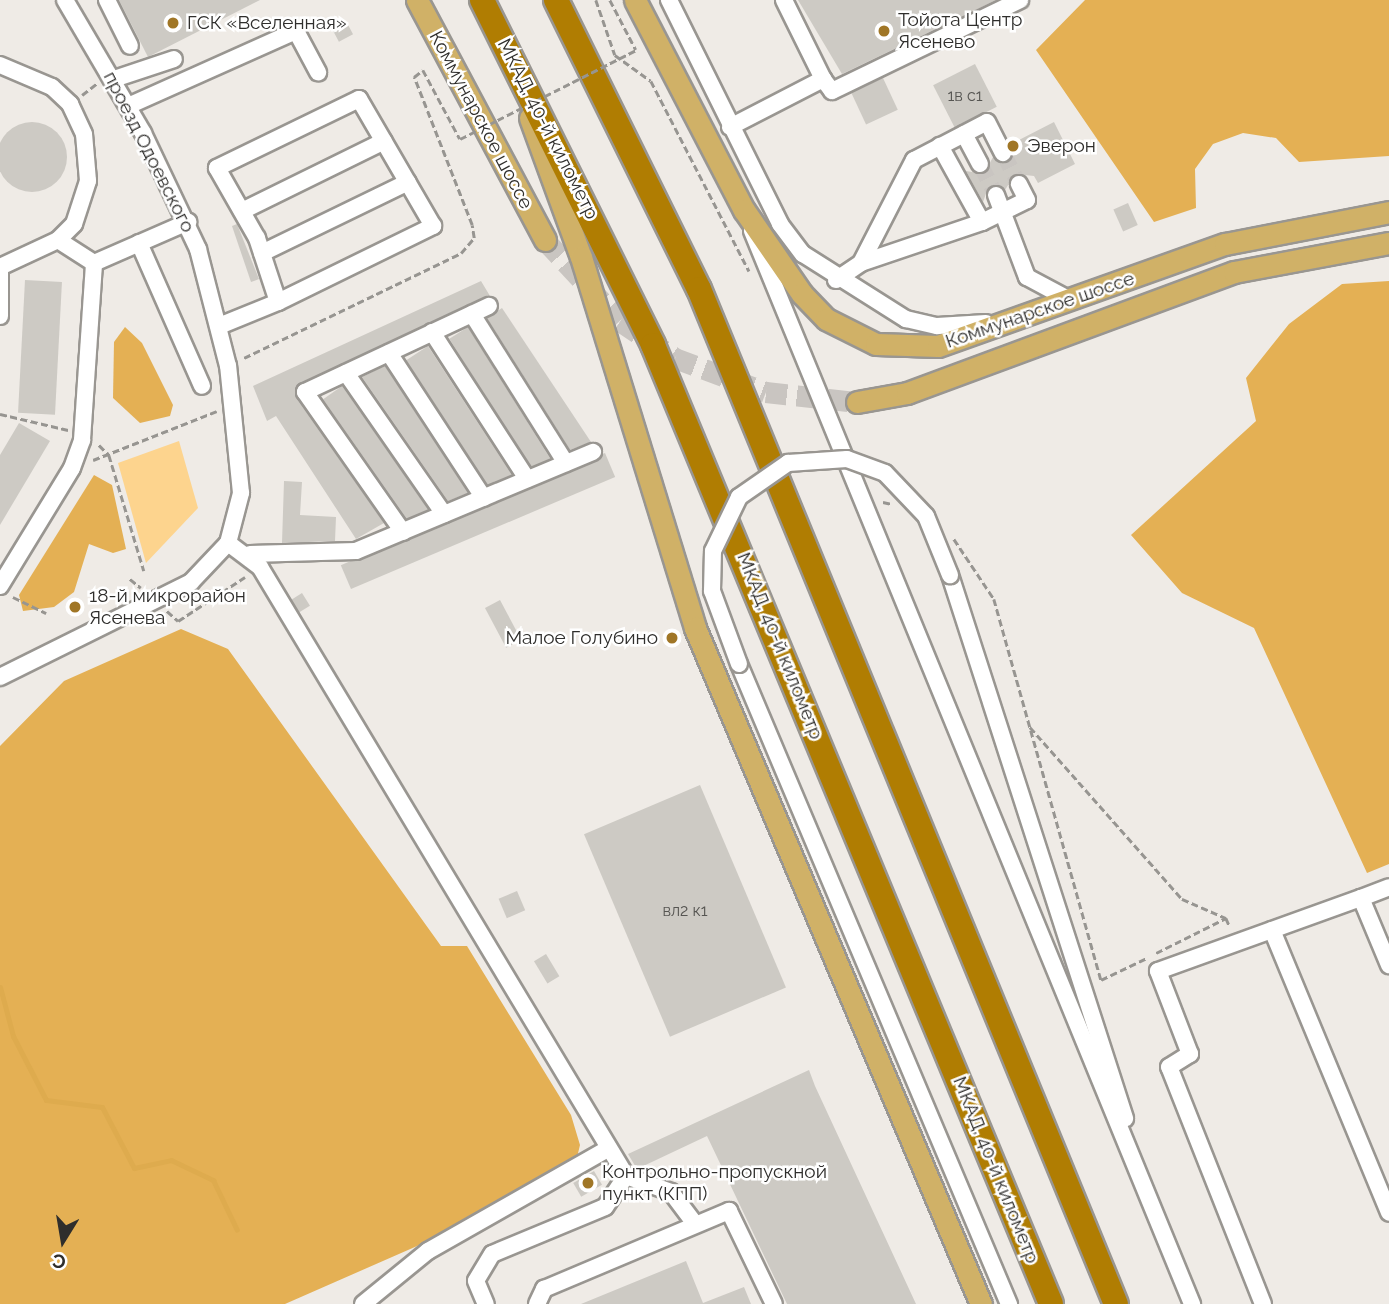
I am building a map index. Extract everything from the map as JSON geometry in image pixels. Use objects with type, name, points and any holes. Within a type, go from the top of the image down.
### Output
[{"type":"highway","points":[[556,0],[699,289],[1116,1304]]},
{"type":"highway","name":"МКАД, 40-й километр","points":[[486,8],[658,358],[1051,1304]]},
{"type":"main road","name":"Коммунарское шоссе","points":[[417,0],[545,240]]},
{"type":"main road","name":"Коммунарское шоссе","points":[[635,0],[744,210],[826,319],[877,344],[938,346],[1277,229],[1389,212]]},
{"type":"main road","points":[[486,8],[581,257],[695,628],[981,1304]]},
{"type":"main road","name":"Коммунарское шоссе","points":[[857,402],[907,393],[1234,272],[1389,243]]},
{"type":"street","name":"проезд Одоевского","points":[[0,677],[191,582],[228,543],[241,493],[233,405],[219,326],[188,222],[114,79],[65,0]]},
{"type":"street","points":[[107,0],[130,46]]},
{"type":"street","points":[[669,0],[780,224],[803,254],[836,281],[906,319],[937,326],[1042,312]]},
{"type":"street","points":[[784,0],[823,79],[832,91],[1020,0]]},
{"type":"street","points":[[128,106],[296,31],[318,72]]},
{"type":"street","points":[[114,79],[174,59]]},
{"type":"street","points":[[0,65],[52,87],[71,104],[84,134],[88,181],[74,224],[58,240],[0,269],[0,316]]},
{"type":"street","points":[[730,127],[823,79]]},
{"type":"street","points":[[219,326],[278,302],[433,226],[359,99],[218,168],[262,253],[278,302]]},
{"type":"street","points":[[861,263],[914,160],[987,122],[1003,153]]},
{"type":"street","points":[[964,134],[980,164]]},
{"type":"street","points":[[242,211],[384,141]]},
{"type":"street","points":[[940,146],[982,222]]},
{"type":"street","points":[[262,253],[408,182]]},
{"type":"street","points":[[836,281],[861,263],[982,222],[1027,200],[1018,184]]},
{"type":"street","points":[[996,195],[1027,277],[1046,293],[1072,301]]},
{"type":"street","points":[[744,210],[1192,1304]]},
{"type":"street","points":[[94,263],[188,222]]},
{"type":"street","points":[[58,240],[94,263]]},
{"type":"street","points":[[139,243],[202,386]]},
{"type":"street","points":[[0,586],[76,458],[83,434],[94,263]]},
{"type":"street","points":[[403,532],[305,392],[489,306]]},
{"type":"street","points":[[472,314],[566,463]]},
{"type":"street","points":[[432,332],[527,480]]},
{"type":"street","points":[[389,353],[484,498]]},
{"type":"street","points":[[346,373],[444,514]]},
{"type":"street","points":[[228,543],[250,554],[346,554],[593,452]]},
{"type":"street","points":[[1009,1304],[881,994],[717,610],[713,551],[733,505],[769,472],[807,458],[847,459],[885,473],[915,499],[950,575],[1071,936],[1150,1201]]},
{"type":"street","points":[[250,554],[626,1176],[671,1192],[694,1222]]},
{"type":"street","points":[[1263,1304],[1169,1067],[1190,1054],[1158,971],[1389,887]]},
{"type":"street","points":[[1361,898],[1389,965]]},
{"type":"street","points":[[1272,930],[1389,1213]]},
{"type":"street","points":[[363,1304],[428,1251],[609,1148]]},
{"type":"street","points":[[485,1304],[477,1281],[492,1254],[605,1207],[626,1176]]},
{"type":"street","points":[[537,1304],[544,1289],[694,1222],[729,1211],[774,1304]]},
{"type":"path","points":[[596,0],[615,55],[651,81],[752,277]]},
{"type":"path","points":[[423,70],[460,139],[636,50],[610,0]]},
{"type":"path","points":[[76,458],[109,455],[233,405]]},
{"type":"path","points":[[0,414],[83,434],[109,455],[144,571]]},
{"type":"path","points":[[946,527],[994,599],[1101,980],[1226,918]]},
{"type":"path","points":[[0,592],[46,612]]},
{"type":"path","points":[[1029,726],[1182,899],[1226,918],[1238,942]]},
{"type":"shaded area","points":[[1085,0],[1389,0],[1389,156],[1299,162],[1276,138],[1243,133],[1213,144],[1195,169],[1196,208],[1154,222],[1036,50]]},
{"type":"shaded area","points":[[1389,281],[1389,864],[1367,873],[1254,628],[1182,593],[1131,535],[1256,421],[1246,378],[1289,324],[1342,284]]},
{"type":"shaded area","points":[[125,327],[142,343],[173,405],[170,416],[140,423],[113,398],[114,342]]},
{"type":"shaded area","points":[[179,441],[198,508],[146,563],[118,463]]},
{"type":"shaded area","points":[[94,475],[112,485],[126,549],[113,553],[89,544],[74,592],[54,607],[23,611],[19,595]]},
{"type":"shaded area","points":[[181,629],[228,649],[441,946],[467,946],[571,1115],[580,1145],[572,1178],[285,1304],[0,1304],[0,746],[64,681]]},
{"type":"building","name":"ГСК «Вселенная»","points":[[119,0],[260,0],[148,57]]},
{"type":"building","name":"Тойота Центр Ясенево","points":[[798,0],[996,0],[842,74]]},
{"type":"building","points":[[346,21],[353,34],[339,42],[332,29]]},
{"type":"building","points":[[975,64],[997,107],[955,128],[933,85]]},
{"type":"building","points":[[883,78],[898,110],[866,125],[851,93]]},
{"type":"building","points":[[32,122],[51,128],[61,138],[67,157],[61,176],[51,186],[32,192],[13,186],[3,176],[-3,157],[3,138],[13,128]]},
{"type":"building","points":[[1054,122],[1075,164],[1038,183],[1034,176],[1015,174],[1005,190],[988,188],[983,202],[966,171],[984,174],[993,157],[1008,162],[1017,141]]},
{"type":"building","points":[[1128,203],[1138,225],[1123,231],[1113,210]]},
{"type":"building","points":[[237,224],[259,279],[251,282],[232,226]]},
{"type":"building","points":[[25,280],[62,282],[55,415],[18,413]]},
{"type":"building","points":[[481,281],[490,296],[296,387],[296,398],[384,523],[356,539],[276,416],[267,421],[253,386]]},
{"type":"building","points":[[502,308],[591,442],[570,450],[487,318]]},
{"type":"building","points":[[468,327],[550,458],[531,470],[449,339]]},
{"type":"building","points":[[428,346],[512,475],[490,489],[406,360]]},
{"type":"building","points":[[385,366],[468,493],[448,501],[362,377]]},
{"type":"building","points":[[342,386],[429,510],[410,523],[323,399]]},
{"type":"building","points":[[19,423],[50,441],[0,525],[0,455]]},
{"type":"building","points":[[605,453],[615,477],[351,589],[341,565]]},
{"type":"building","points":[[284,481],[302,482],[300,515],[336,517],[335,541],[282,543]]},
{"type":"building","points":[[302,593],[310,606],[299,613],[291,600]]},
{"type":"building","points":[[500,600],[521,640],[506,648],[485,608]]},
{"type":"building","points":[[700,785],[786,988],[670,1037],[584,834]]},
{"type":"building","points":[[517,891],[525,910],[507,918],[499,899]]},
{"type":"building","points":[[546,954],[559,976],[547,983],[534,961]]},
{"type":"building","points":[[809,1070],[916,1304],[787,1304],[707,1136],[637,1169],[628,1154]]},
{"type":"building","name":"Контрольно-пропускной пункт (КПП)","points":[[594,1171],[602,1185],[581,1197],[573,1183]]},
{"type":"building","points":[[686,1261],[703,1303],[744,1287],[751,1304],[581,1304]]},
{"type":"waterway","points":[[0,987],[13,1036],[46,1100],[102,1107],[134,1168],[171,1160],[213,1180],[237,1230]]},
{"type":"tunnel","points":[[1003,153],[1019,184]]},
{"type":"tunnel","points":[[980,164],[996,195]]},
{"type":"tunnel","points":[[545,240],[620,321],[675,358],[766,392],[857,402]]},
{"type":"place","name":"ГСК «Вселенная»","points":[[173,23]]},
{"type":"place","name":"Тойота Центр Ясенево","points":[[884,31]]},
{"type":"place","name":"Эверон","points":[[1013,146]]},
{"type":"place","name":"18-й микрорайон Ясенева","points":[[75,607]]},
{"type":"place","name":"Малое Голубино","points":[[672,638]]},
{"type":"place","name":"Контрольно-пропускной пункт (КПП)","points":[[588,1183]]}]
